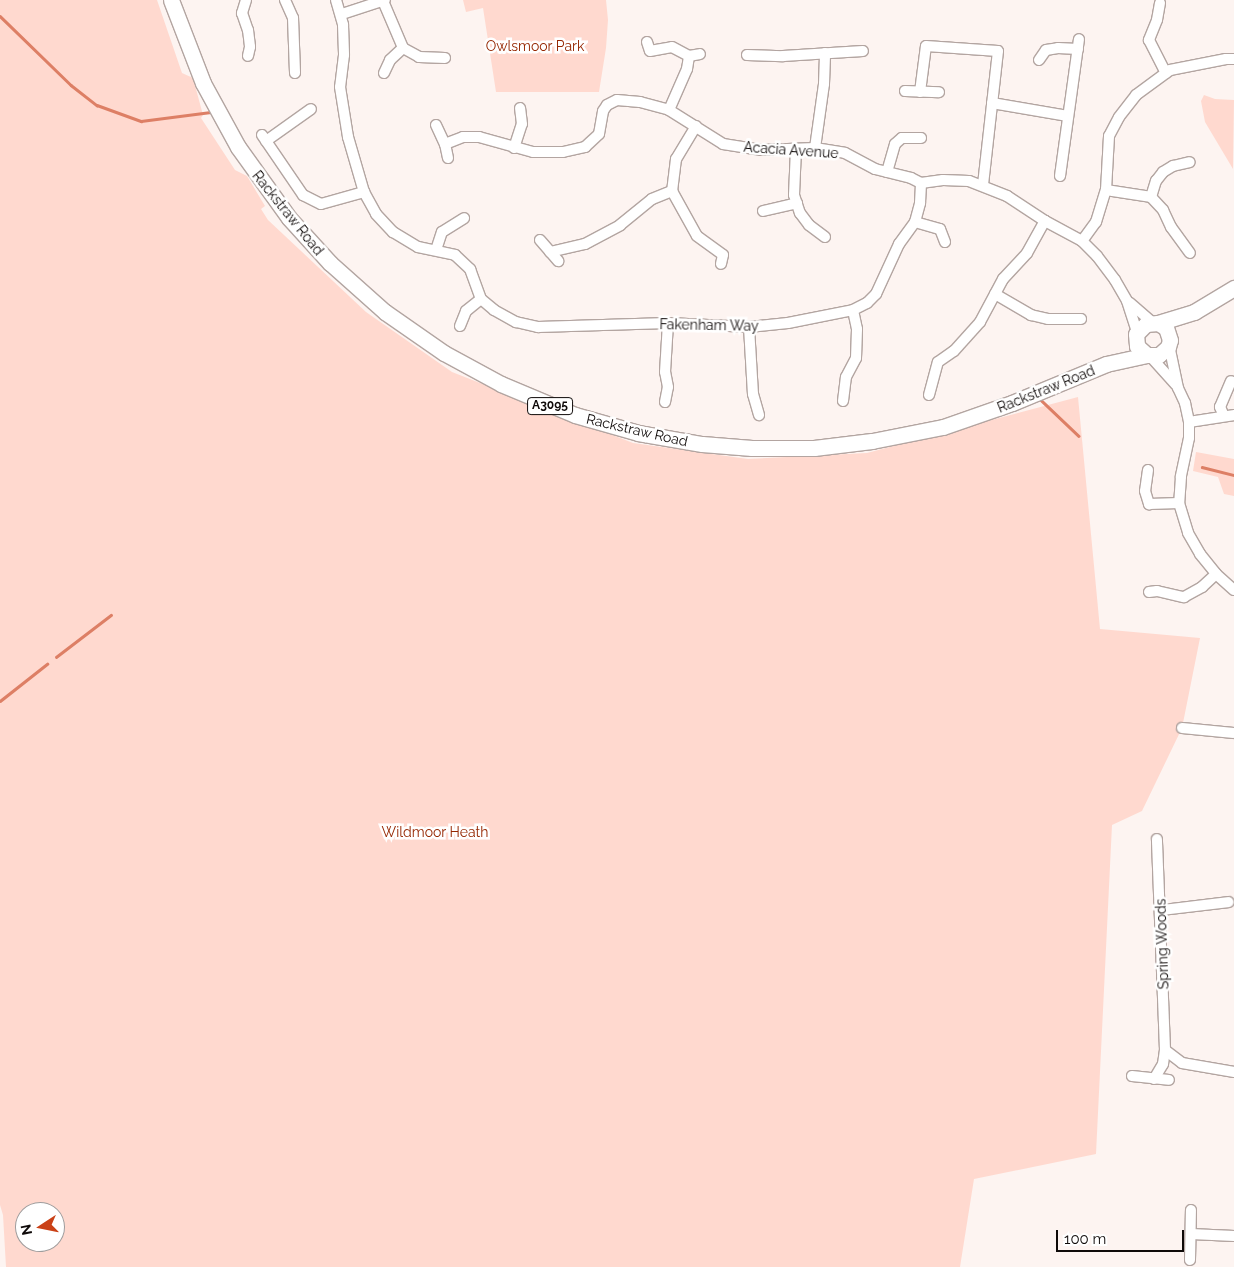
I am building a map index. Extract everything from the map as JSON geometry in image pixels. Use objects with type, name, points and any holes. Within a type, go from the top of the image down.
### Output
[{"type":"main road","name":"Rackstraw Road","points":[[171,0],[187,45],[220,117],[255,172],[312,246],[364,295],[411,331],[488,378],[554,408],[605,425],[684,442],[744,448],[814,448],[880,439],[952,424],[1012,404],[1106,364],[1148,355]]},
{"type":"main road","points":[[1194,312],[1169,342],[1162,354],[1148,355],[1139,349],[1137,334],[1143,325],[1194,312],[1234,288]]},
{"type":"main road","points":[[1155,322],[1166,328],[1169,342]]},
{"type":"main road","name":"Rackstraw Road","points":[[1106,364],[1137,334]]},
{"type":"street","points":[[246,0],[242,13],[248,30],[250,47],[248,56]]},
{"type":"street","points":[[285,0],[294,18],[295,73]]},
{"type":"street","points":[[336,0],[342,14],[344,55],[340,86],[348,137],[364,192],[376,214],[393,232],[418,247],[455,255],[470,269],[481,299],[466,312],[460,326]]},
{"type":"street","points":[[342,14],[384,1],[403,48],[419,57],[446,58]]},
{"type":"street","points":[[1160,3],[1158,20],[1149,40],[1166,73]]},
{"type":"street","points":[[647,42],[650,51],[672,47],[694,55],[669,110]]},
{"type":"street","points":[[1039,60],[1046,50],[1078,44],[1060,176]]},
{"type":"street","points":[[920,92],[926,46],[998,51],[983,185]]},
{"type":"street","points":[[384,73],[390,60],[403,48]]},
{"type":"street","points":[[747,55],[766,57],[863,51]]},
{"type":"street","points":[[815,148],[824,84],[825,54]]},
{"type":"street","points":[[1082,241],[1096,222],[1106,190],[1109,136],[1119,117],[1136,96],[1166,73],[1226,59],[1234,60]]},
{"type":"street","points":[[905,91],[939,92]]},
{"type":"street","name":"Acacia Avenue","points":[[445,144],[462,137],[479,137],[533,152],[563,152],[586,147],[598,134],[603,111],[607,105],[617,100],[640,102],[669,110],[723,144],[760,150],[815,148],[844,153],[875,169],[911,178],[921,183],[954,179],[983,185],[1007,196],[1045,221],[1082,241],[1097,256],[1127,301],[1137,334]]},
{"type":"street","points":[[992,103],[1068,116]]},
{"type":"street","points":[[514,148],[522,124],[520,108]]},
{"type":"street","points":[[311,109],[264,138],[303,195],[321,204],[364,192]]},
{"type":"street","points":[[436,125],[445,144],[448,158]]},
{"type":"street","points":[[696,126],[676,160],[672,191],[697,236],[723,255],[721,264]]},
{"type":"street","points":[[887,172],[895,144],[902,138],[921,138]]},
{"type":"street","points":[[796,149],[794,195],[800,213],[809,225],[825,236]]},
{"type":"street","points":[[1151,197],[1156,181],[1163,172],[1173,166],[1190,162]]},
{"type":"street","name":"Fakenham Way","points":[[481,299],[494,310],[516,322],[538,327],[668,323],[749,328],[788,323],[853,310],[867,303],[876,294],[899,244],[915,222],[920,203],[921,183]]},
{"type":"street","points":[[1106,190],[1151,197],[1164,210],[1171,228],[1190,253]]},
{"type":"street","points":[[550,252],[585,244],[620,225],[652,199],[672,191]]},
{"type":"street","points":[[763,211],[797,203]]},
{"type":"street","points":[[436,250],[442,232],[464,218]]},
{"type":"street","points":[[929,395],[938,362],[967,339],[980,322],[1003,279],[1027,253],[1045,221]]},
{"type":"street","points":[[915,222],[940,229],[946,242]]},
{"type":"street","points":[[540,240],[558,261]]},
{"type":"street","points":[[995,294],[1031,315],[1048,319],[1081,319]]},
{"type":"street","name":"Acacia Avenue","points":[[1127,301],[1155,322]]},
{"type":"street","points":[[843,401],[846,377],[856,358],[857,329],[853,310]]},
{"type":"street","points":[[665,402],[668,387],[665,372],[668,323]]},
{"type":"street","points":[[749,328],[751,370],[758,415]]},
{"type":"street","points":[[1169,342],[1178,388]]},
{"type":"street","points":[[1148,355],[1178,388],[1186,403],[1189,438],[1181,477],[1179,503],[1188,533],[1216,574],[1234,590]]},
{"type":"street","points":[[1229,416],[1220,407],[1231,381]]},
{"type":"street","points":[[1189,422],[1229,416]]},
{"type":"street","points":[[1148,470],[1145,491],[1149,504],[1179,503]]},
{"type":"street","points":[[1149,592],[1156,591],[1184,597],[1202,588],[1216,574]]},
{"type":"street","points":[[1182,728],[1234,732]]},
{"type":"street","name":"Spring Woods","points":[[1157,839],[1162,910],[1165,1050],[1163,1064]]},
{"type":"street","points":[[1162,910],[1229,902]]},
{"type":"street","points":[[1165,1050],[1176,1060],[1194,1066],[1234,1072]]},
{"type":"street","points":[[1154,1079],[1163,1064],[1176,1060]]},
{"type":"street","points":[[1132,1076],[1169,1080]]},
{"type":"street","points":[[1190,1260],[1191,1210]]},
{"type":"street","points":[[1191,1234],[1234,1236]]},
{"type":"green space","name":"Wildmoor Heath","points":[[0,0],[157,0],[182,73],[193,78],[203,115],[201,118],[235,170],[247,176],[265,206],[261,209],[268,220],[366,312],[452,372],[633,443],[748,459],[867,453],[1078,397],[1100,629],[1200,638],[1182,728],[1142,811],[1112,825],[1096,1154],[974,1179],[960,1267],[6,1267],[3,1215],[0,1205]]},
{"type":"green space","name":"Owlsmoor Park","points":[[463,0],[606,0],[608,20],[606,48],[599,92],[496,92],[483,8],[466,12]]},
{"type":"green space","points":[[1204,95],[1215,99],[1234,100],[1233,169],[1205,122],[1201,101]]},
{"type":"green space","points":[[1196,452],[1234,459],[1234,496],[1224,494],[1218,477],[1193,471]]},
{"type":"waterway","points":[[0,16],[71,85],[97,105],[141,121],[210,112]]},
{"type":"waterway","points":[[1041,400],[1079,436]]},
{"type":"waterway","points":[[1202,467],[1234,475]]},
{"type":"waterway","points":[[56,657],[111,615]]},
{"type":"waterway","points":[[0,701],[47,664]]}]
